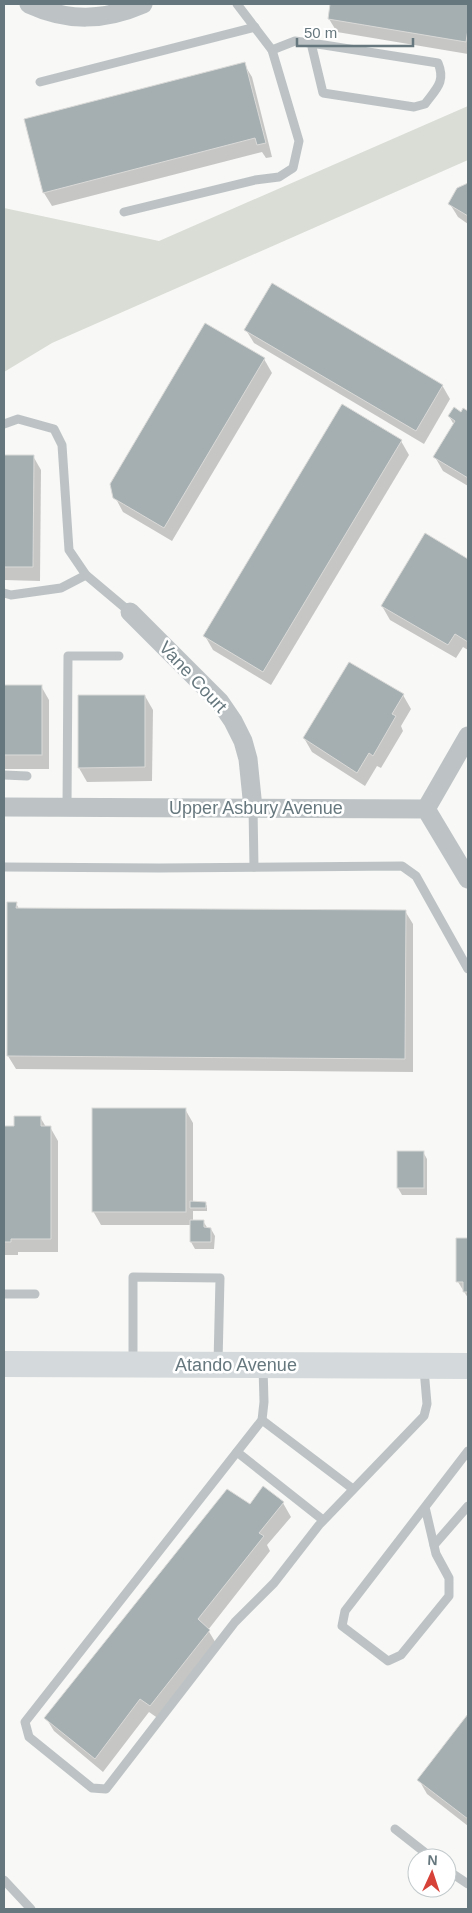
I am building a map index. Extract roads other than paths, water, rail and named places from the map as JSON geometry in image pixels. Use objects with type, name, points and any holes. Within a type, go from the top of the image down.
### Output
[{"type":"main road","name":"Atando Avenue","points":[[4,1364],[468,1366]]},
{"type":"street","points":[[29,4],[62,16],[86,18],[112,15],[143,4]]},
{"type":"street","name":"Vane Court","points":[[130,612],[220,702],[233,721],[243,741],[248,759],[253,808]]},
{"type":"street","points":[[468,736],[463,756],[426,809],[468,878]]},
{"type":"street","name":"Upper Asbury Avenue","points":[[4,807],[426,809]]},
{"type":"lane","points":[[124,212],[254,180],[279,176],[293,168],[299,141],[272,50],[237,4]]},
{"type":"lane","points":[[40,82],[254,27]]},
{"type":"lane","points":[[272,50],[294,41],[438,63],[442,71],[442,81],[425,104],[414,107],[323,93],[311,44]]},
{"type":"lane","points":[[4,424],[18,419],[54,429],[62,445],[69,550],[86,575],[130,612]]},
{"type":"lane","points":[[4,593],[11,595],[60,588],[86,575]]},
{"type":"lane","points":[[67,808],[68,656],[119,656]]},
{"type":"lane","points":[[4,775],[27,776]]},
{"type":"lane","points":[[253,808],[254,867]]},
{"type":"lane","points":[[4,867],[402,866],[416,876],[468,969]]},
{"type":"lane","points":[[133,1365],[133,1277],[220,1278],[218,1365]]},
{"type":"lane","points":[[4,1294],[35,1294]]},
{"type":"lane","points":[[263,1366],[262,1420],[25,1722],[29,1737],[92,1788],[106,1789],[235,1622],[274,1583],[323,1520],[424,1416],[427,1404],[424,1366]]},
{"type":"lane","points":[[262,1420],[353,1489]]},
{"type":"lane","points":[[425,1506],[436,1554],[449,1578],[449,1596],[402,1655],[388,1661],[342,1626],[345,1611],[425,1506],[468,1451]]},
{"type":"lane","points":[[237,1452],[323,1520]]},
{"type":"lane","points":[[434,1545],[468,1506]]},
{"type":"lane","points":[[395,1829],[419,1848]]},
{"type":"lane","points":[[457,1877],[468,1884]]},
{"type":"lane","points":[[4,1880],[31,1909]]}]
